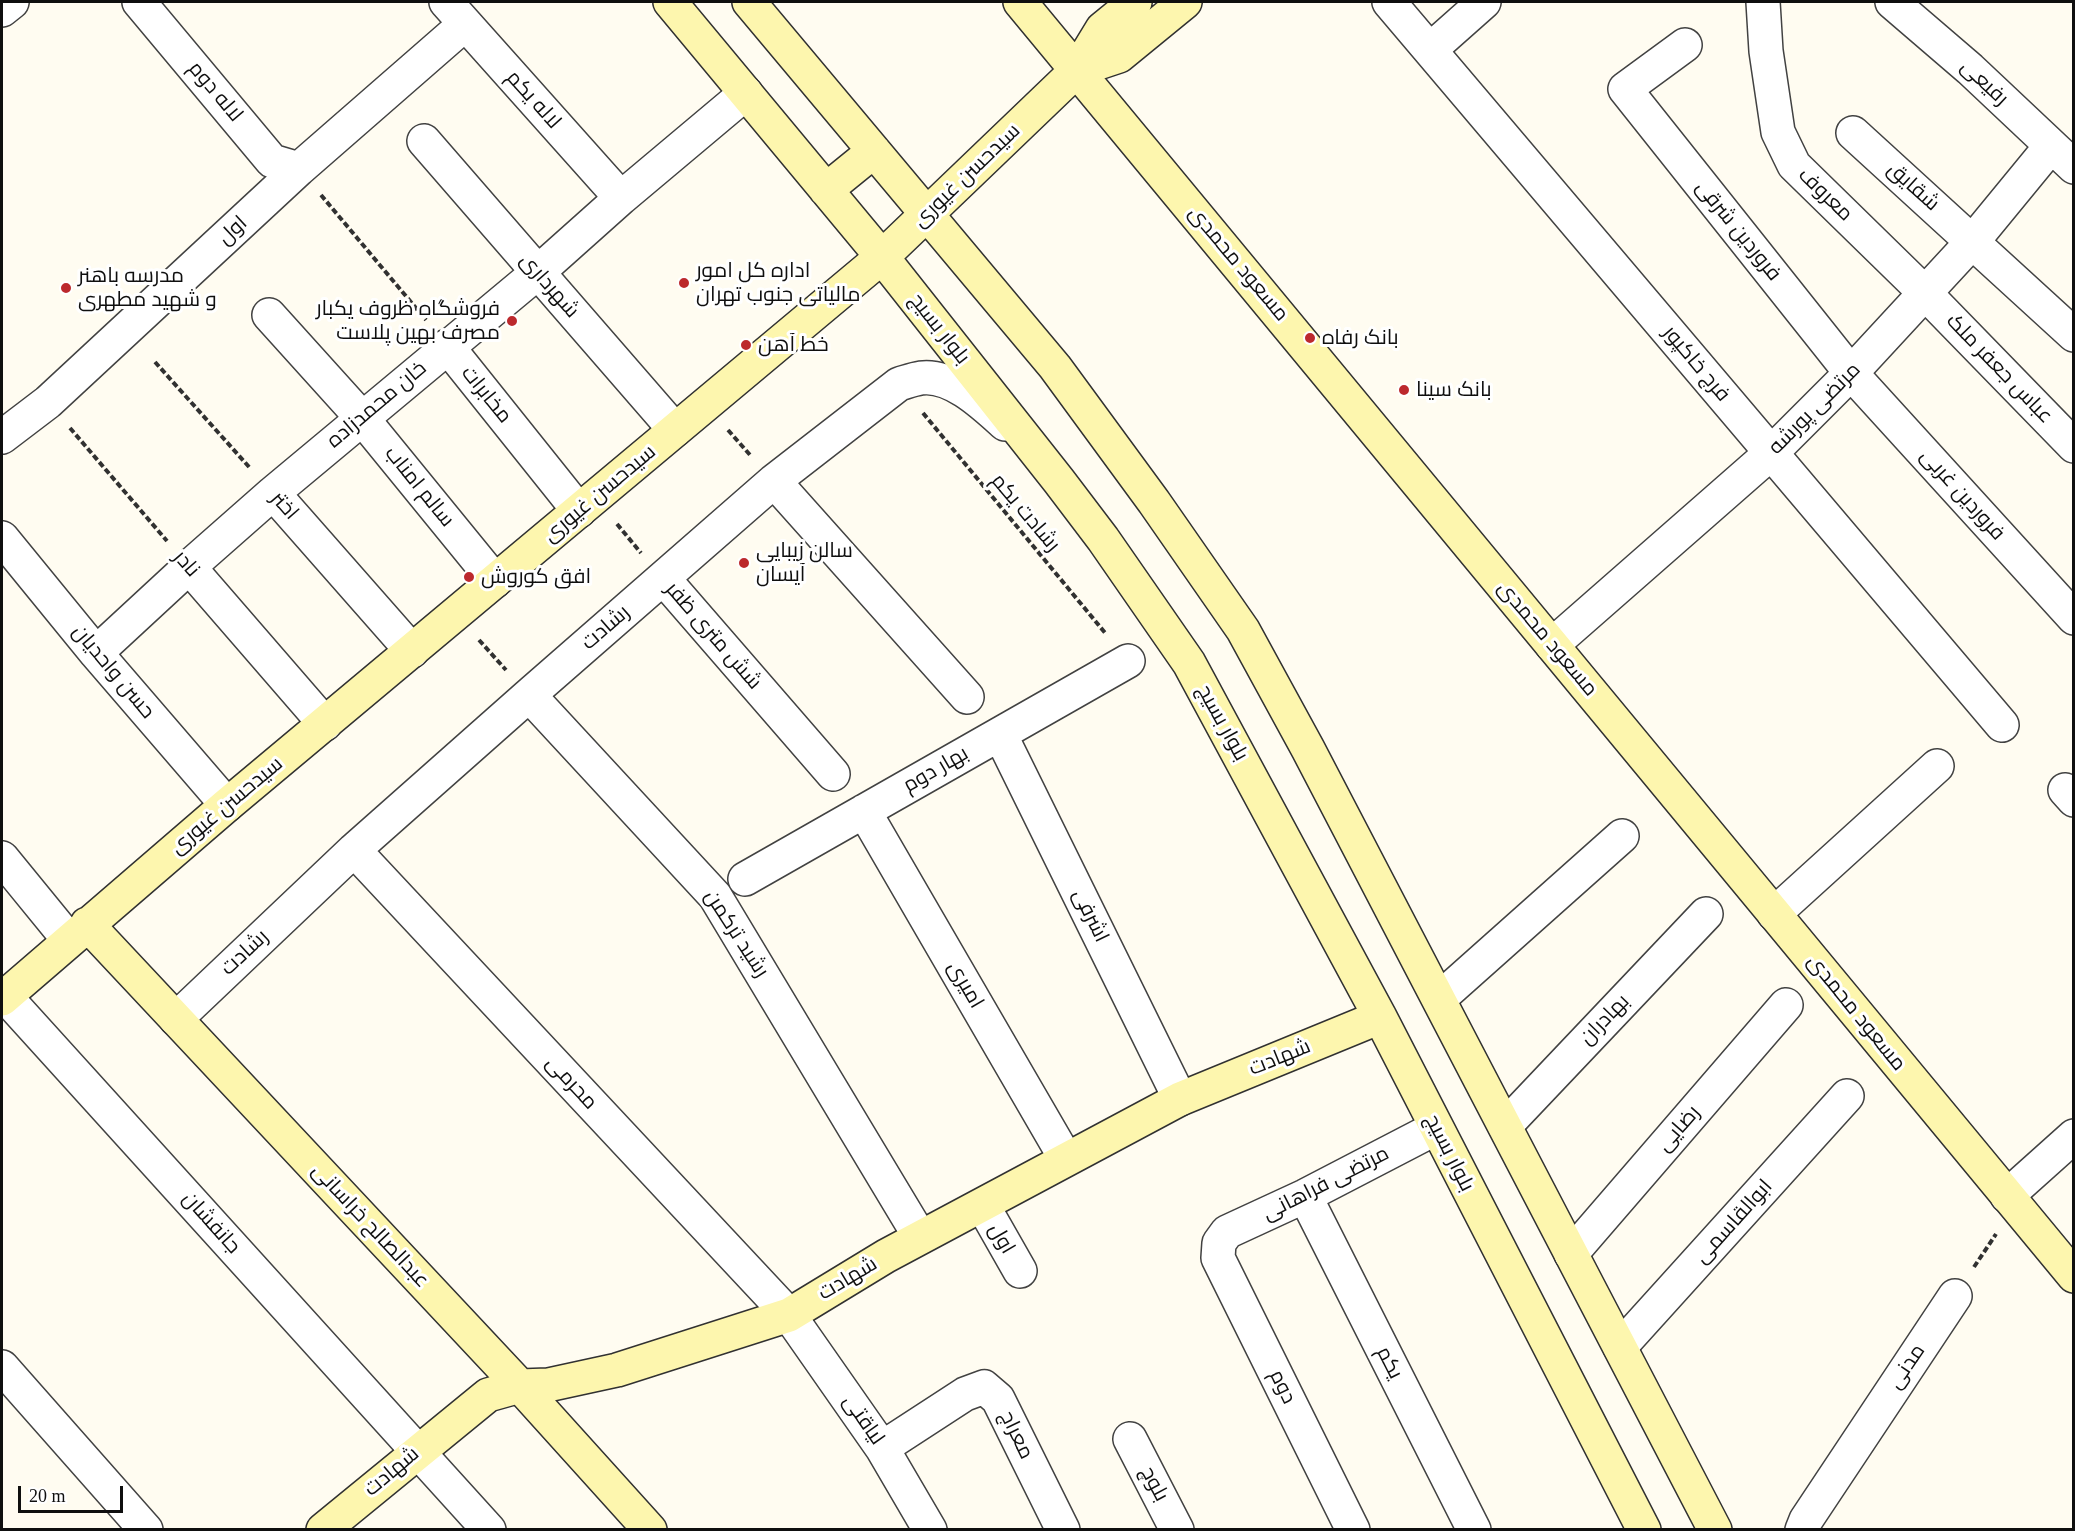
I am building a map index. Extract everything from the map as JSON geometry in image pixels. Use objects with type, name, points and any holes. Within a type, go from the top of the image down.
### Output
[{"type":"main road","name":"بلوار بسیج","points":[[670,2],[882,257],[1059,481],[1103,539],[1189,663],[1380,1017],[1644,1530]]},
{"type":"main road","points":[[749,2],[1055,367],[1154,502],[1243,630],[1308,749],[1715,1530]]},
{"type":"main road","name":"مسعود محمدی","points":[[1020,2],[2073,1276]]},
{"type":"main road","name":"سیدحسن غیوری","points":[[3,997],[227,805],[882,257],[1077,70],[1102,29],[1135,2]]},
{"type":"main road","name":"سیدحسن غیوری","points":[[1077,70],[1119,56],[1185,2]]},
{"type":"main road","points":[[826,190],[874,151]]},
{"type":"main road","name":"عبدالصالح خراسانی","points":[[78,932],[176,1019],[520,1386],[650,1530]]},
{"type":"main road","name":"شهادت","points":[[323,1530],[488,1395],[520,1386],[548,1385],[617,1370],[789,1315],[824,1292],[920,1237],[983,1206],[1180,1099],[1380,1017]]},
{"type":"street","points":[[2,10],[12,2]]},
{"type":"street","name":"لاله دوم","points":[[139,2],[272,160],[300,169]]},
{"type":"street","name":"فرج خاکپور","points":[[1389,2],[2002,726]]},
{"type":"street","points":[[1431,50],[1484,2]]},
{"type":"street","name":"معروف","points":[[1763,2],[1766,51],[1778,132],[1794,165],[1925,293]]},
{"type":"street","name":"رفیعی","points":[[1892,2],[1970,69],[2062,157]]},
{"type":"street","name":"اول","points":[[2,437],[48,402],[300,169],[455,13]]},
{"type":"street","name":"لاله یکم","points":[[455,13],[621,198]]},
{"type":"street","name":"فروردین شرقی","points":[[1685,45],[1625,89],[1851,373]]},
{"type":"street","name":"خان محمدزاده","points":[[96,653],[273,493],[537,273],[621,198],[746,93]]},
{"type":"street","name":"شقایق","points":[[1852,133],[1973,241],[2073,335]]},
{"type":"street","name":"شهرداری","points":[[424,141],[675,430]]},
{"type":"street","name":"مرتضی پورشه","points":[[1552,645],[1771,453],[1851,373],[1973,241],[2062,157]]},
{"type":"street","name":"عباس جعفر ملک","points":[[1925,293],[2073,446]]},
{"type":"street","name":"سالم امناب","points":[[269,315],[362,418],[495,581]]},
{"type":"street","name":"مخابرات","points":[[447,346],[587,505]]},
{"type":"street","name":"فروردین غربی","points":[[1851,373],[2073,618]]},
{"type":"street","name":"رشادت","points":[[176,1019],[354,850],[529,695],[774,481],[899,384],[923,377],[950,382],[979,401],[1005,423],[1059,481]]},
{"type":"street","points":[[774,481],[967,697]]},
{"type":"street","name":"اختر","points":[[273,493],[412,651]]},
{"type":"street","name":"حسن واحدیان","points":[[2,538],[96,653],[227,805]]},
{"type":"street","name":"نادر","points":[[189,567],[325,724]]},
{"type":"street","name":"شش متری ظفر","points":[[663,578],[832,774]]},
{"type":"street","name":"بهار دوم","points":[[745,879],[1128,661]]},
{"type":"street","name":"رشید ترکمن","points":[[529,695],[715,896],[920,1237]]},
{"type":"street","name":"اشرفی","points":[[1000,734],[1180,1099]]},
{"type":"street","points":[[1774,914],[1937,766]]},
{"type":"street","name":"امیری","points":[[864,811],[1066,1159]]},
{"type":"street","points":[[1439,999],[1622,836]]},
{"type":"street","name":"محرمی","points":[[354,850],[789,1315]]},
{"type":"street","points":[[2,858],[78,932]]},
{"type":"street","name":"بهادران","points":[[1505,1126],[1706,914]]},
{"type":"street","name":"جانفشان","points":[[3,997],[489,1530]]},
{"type":"street","name":"رضایی","points":[[1571,1254],[1786,1005]]},
{"type":"street","name":"ابوالقاسمی","points":[[1620,1347],[1847,1096]]},
{"type":"street","name":"مرتضی فراهانی","points":[[1219,1243],[1227,1233],[1305,1196],[1436,1128]]},
{"type":"street","points":[[2011,1200],[2073,1136]]},
{"type":"street","name":"یکم","points":[[1305,1196],[1474,1530]]},
{"type":"street","name":"اول","points":[[983,1206],[1020,1271]]},
{"type":"street","name":"دوم","points":[[1219,1243],[1218,1257],[1353,1530]]},
{"type":"street","name":"مدنی","points":[[1802,1530],[1806,1520],[1955,1296]]},
{"type":"street","name":"لیاقتی","points":[[789,1315],[882,1448],[930,1530]]},
{"type":"street","points":[[2,1367],[146,1530]]},
{"type":"street","name":"معراج","points":[[882,1448],[965,1394],[984,1387],[998,1398],[1063,1530]]},
{"type":"street","name":"بلوچ","points":[[1130,1440],[1177,1530]]},
{"type":"path","name":"مخابرات","points":[[300,169],[447,346]]},
{"type":"path","name":"اختر","points":[[155,362],[273,493]]},
{"type":"path","name":"رشادت یکم","points":[[899,384],[1128,661]]},
{"type":"path","name":"نادر","points":[[48,402],[189,567]]},
{"type":"path","points":[[705,405],[774,481]]},
{"type":"path","name":"شش متری ظفر","points":[[587,505],[663,578]]},
{"type":"path","points":[[456,615],[529,695]]},
{"type":"path","points":[[1955,1296],[2011,1200]]},
{"type":"place","name":"اداره کل امور مالیاتی جنوب تهران","points":[[684,283]]},
{"type":"place","name":"مدرسه باهنر و شهید مطهری","points":[[66,288]]},
{"type":"place","name":"فروشگاه ظروف یکبار مصرف بهین پلاست","points":[[512,321]]},
{"type":"place","name":"بانک رفاه","points":[[1310,338]]},
{"type":"place","name":"خط آهن","points":[[746,345]]},
{"type":"place","name":"بانک سینا","points":[[1404,390]]},
{"type":"place","name":"سالن زیبایی آیسان","points":[[744,563]]},
{"type":"place","name":"افق کوروش","points":[[469,577]]}]
